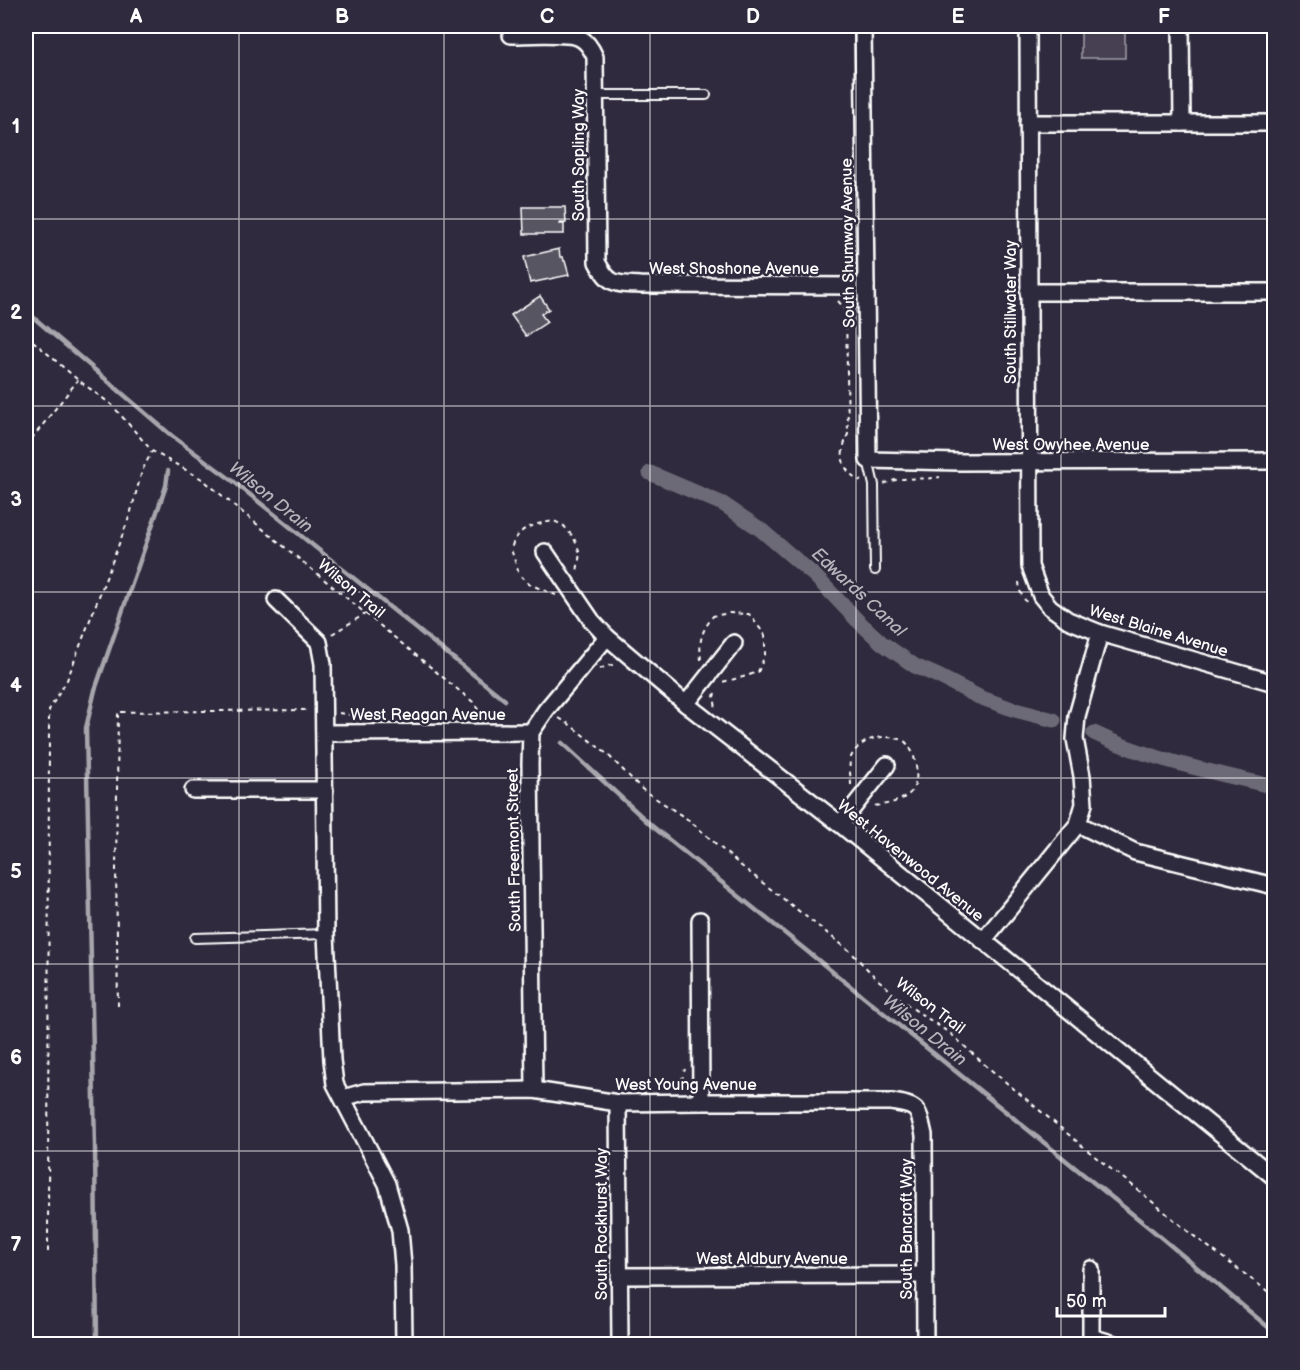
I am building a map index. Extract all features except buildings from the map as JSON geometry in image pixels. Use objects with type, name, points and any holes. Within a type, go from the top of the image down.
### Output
[{"type":"street","name":"South Shumway Avenue","points":[[863,26],[868,460]]},
{"type":"street","name":"South Stillwater Way","points":[[1028,26],[1030,566],[1041,596]]},
{"type":"street","points":[[1181,26],[1182,123]]},
{"type":"street","name":"South Sapling Way","points":[[511,35],[569,35],[581,38],[595,57],[597,262],[604,276]]},
{"type":"street","points":[[1028,123],[1267,123],[1275,125]]},
{"type":"street","name":"West Shoshone Avenue","points":[[604,276],[615,284],[634,285],[866,286]]},
{"type":"street","points":[[1028,292],[1275,292]]},
{"type":"street","name":"West Owyhee Avenue","points":[[868,460],[1275,461]]},
{"type":"street","name":"West Havenwood Avenue","points":[[545,552],[592,621],[607,637],[686,704],[840,825],[1275,1177]]},
{"type":"street","name":"West Blaine Avenue","points":[[1041,596],[1050,607],[1068,620],[1100,633],[1275,683]]},
{"type":"street","points":[[276,600],[319,642],[323,664],[326,934],[332,1060],[335,1084],[387,1184],[400,1230],[404,1344]]},
{"type":"street","points":[[983,941],[1078,825],[1084,804],[1082,776],[1074,738],[1077,716],[1100,633]]},
{"type":"street","points":[[531,732],[546,710],[607,637]]},
{"type":"street","points":[[686,704],[734,643]]},
{"type":"street","name":"West Reagan Avenue","points":[[324,733],[531,732]]},
{"type":"street","name":"South Freemont Street","points":[[531,732],[534,1090]]},
{"type":"street","points":[[840,825],[887,765]]},
{"type":"street","points":[[193,790],[325,790]]},
{"type":"street","points":[[1078,825],[1136,852],[1275,886]]},
{"type":"street","points":[[700,920],[701,1102]]},
{"type":"street","name":"West Young Avenue","points":[[343,1098],[363,1092],[534,1090],[618,1103],[891,1101],[910,1105],[919,1113]]},
{"type":"street","name":"South Rockhurst Way","points":[[618,1103],[620,1344]]},
{"type":"street","name":"South Bancroft Way","points":[[919,1113],[924,1135],[924,1344]]},
{"type":"street","points":[[1090,1269],[1091,1341],[1115,1344]]},
{"type":"street","name":"West Aldbury Avenue","points":[[619,1276],[924,1275]]},
{"type":"lane","points":[[596,95],[706,95]]},
{"type":"lane","points":[[868,460],[874,485],[875,570]]},
{"type":"lane","points":[[195,938],[326,934]]},
{"type":"path","points":[[832,300],[839,302],[846,310],[848,434],[843,444],[844,466],[852,477],[874,485],[891,480],[943,477]]},
{"type":"path","name":"Wilson Trail","points":[[26,335],[78,380],[112,405],[152,451],[202,479],[473,702],[481,713]]},
{"type":"path","points":[[26,446],[78,380]]},
{"type":"path","points":[[48,1252],[50,710],[66,680],[130,515],[142,471],[152,451]]},
{"type":"path","points":[[558,596],[529,584],[519,574],[511,549],[514,540],[523,530],[537,524],[554,521],[564,526],[574,538],[580,553],[578,578]]},
{"type":"path","points":[[1019,580],[1020,591],[1028,606]]},
{"type":"path","points":[[702,665],[699,643],[704,628],[713,616],[729,613],[749,614],[765,635],[765,656],[758,672],[717,683]]},
{"type":"path","points":[[319,642],[365,614]]},
{"type":"path","points":[[597,670],[615,665],[622,669]]},
{"type":"path","points":[[716,690],[714,697],[716,708],[722,713]]},
{"type":"path","points":[[118,1005],[116,869],[118,712],[310,710]]},
{"type":"path","name":"Wilson Trail","points":[[546,710],[592,742],[643,790],[690,821],[740,866],[850,951],[876,978],[909,1006],[951,1034],[1098,1160],[1190,1233],[1275,1296]]},
{"type":"path","points":[[339,713],[358,716],[402,714],[431,717]]},
{"type":"path","points":[[481,713],[481,732]]},
{"type":"path","points":[[467,718],[481,713],[498,717]]},
{"type":"path","points":[[852,791],[850,759],[861,744],[877,737],[888,736],[902,740],[916,760],[917,775],[912,793],[900,801],[872,807]]},
{"type":"path","points":[[673,1091],[681,1083],[686,1066]]},
{"type":"shaded area","points":[[1081,31],[1125,31],[1125,58],[1081,58]]},
{"type":"waterway","name":"Wilson Drain","points":[[26,311],[172,436],[233,481],[505,700]]},
{"type":"waterway","points":[[97,1344],[86,728],[95,690],[166,486],[168,471]]},
{"type":"waterway","name":"Edwards Canal","points":[[650,473],[723,504],[760,529],[815,576],[882,643],[915,666],[979,697],[1015,710],[1054,720]]},
{"type":"waterway","name":"Edwards Canal","points":[[1094,733],[1160,758],[1274,787]]},
{"type":"waterway","name":"Wilson Drain","points":[[562,743],[652,826],[1151,1229],[1274,1332]]}]
